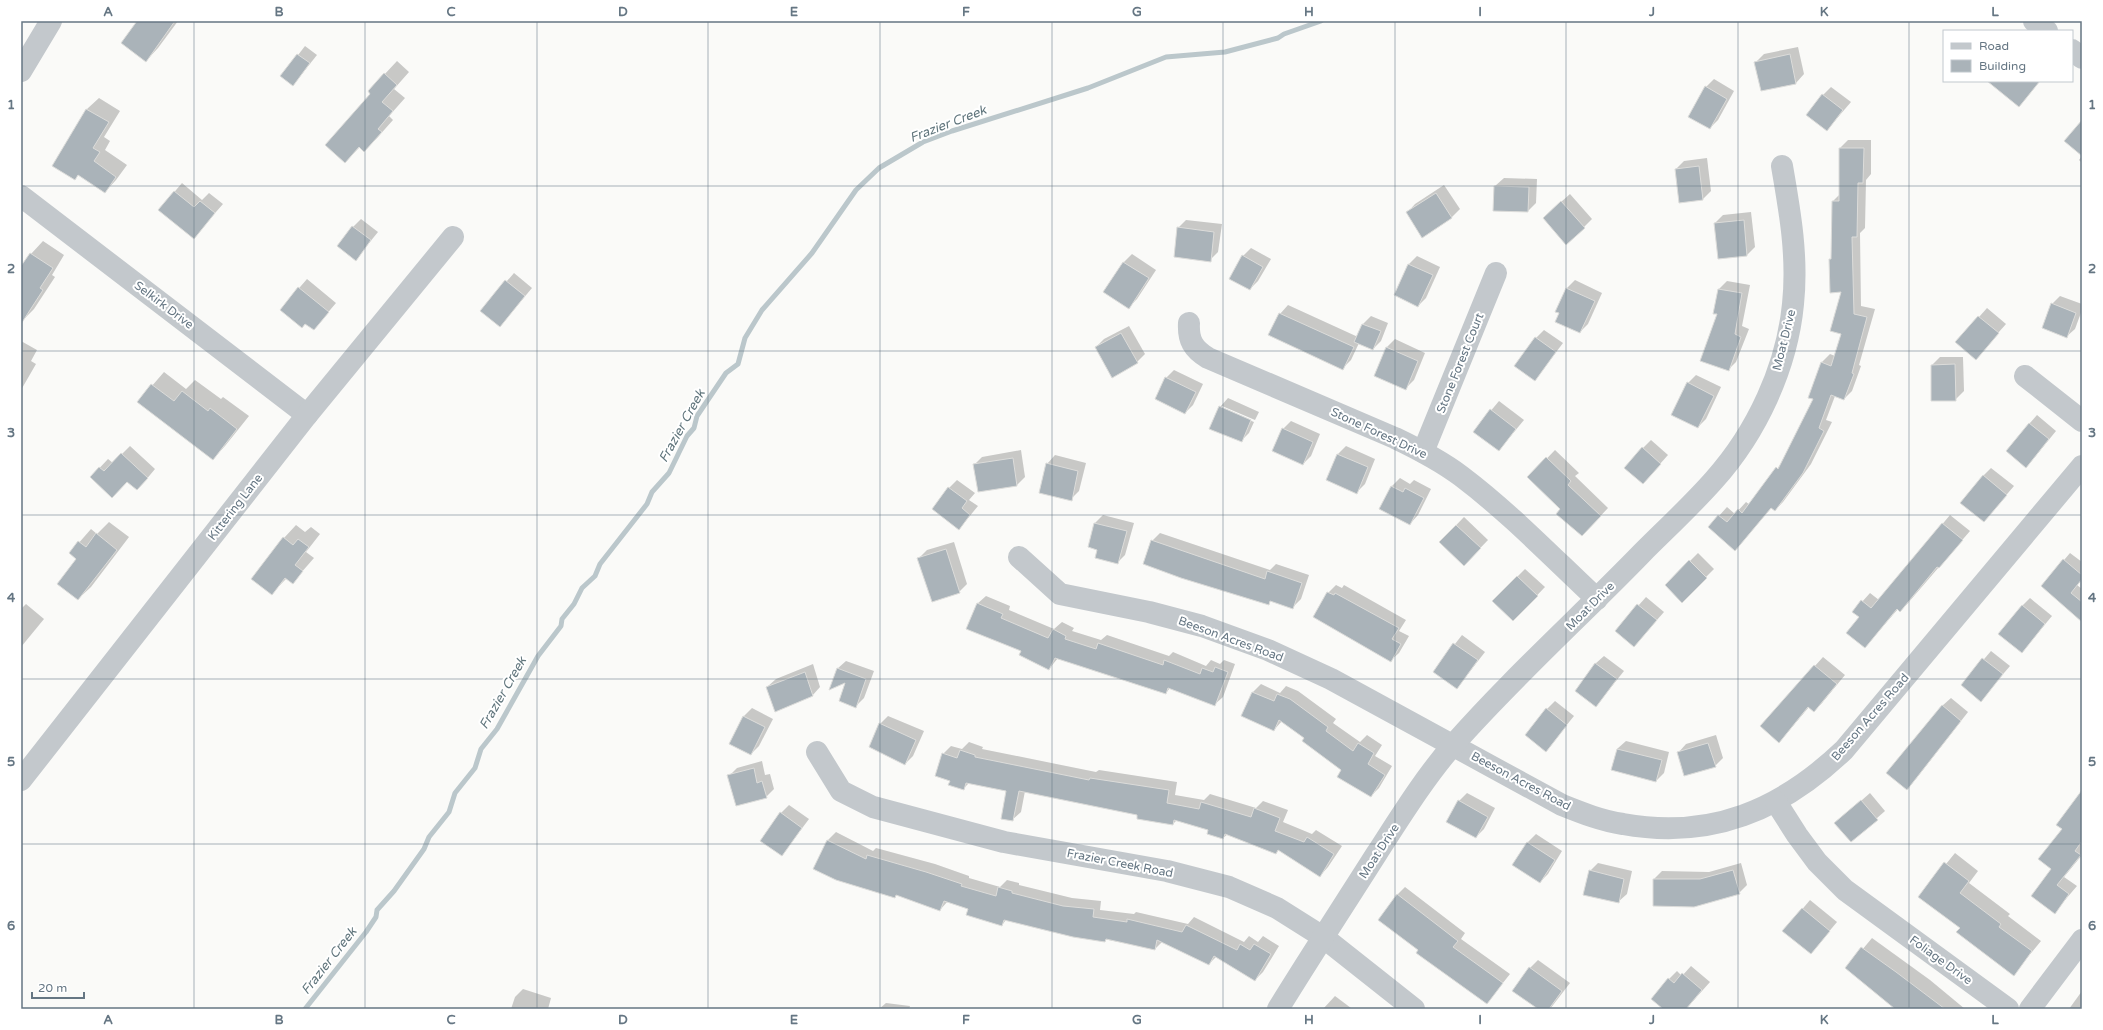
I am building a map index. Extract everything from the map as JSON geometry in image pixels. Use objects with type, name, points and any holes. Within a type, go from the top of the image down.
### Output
[{"type":"street","points":[[21,71],[51,21]]},
{"type":"street","points":[[2034,21],[2046,30]]},
{"type":"street","points":[[2073,51],[2082,58]]},
{"type":"street","name":"Moat Drive","points":[[1278,1009],[1403,813],[1453,745],[1517,677],[1597,599],[1715,479],[1739,448],[1759,414],[1773,383],[1785,345],[1793,306],[1795,266],[1793,227],[1782,166]]},
{"type":"street","name":"Selkirk Drive","points":[[21,196],[307,415]]},
{"type":"street","name":"Kittering Lane","points":[[21,780],[307,415],[454,237]]},
{"type":"street","name":"Stone Forest Court","points":[[1423,452],[1496,273]]},
{"type":"street","name":"Stone Forest Drive","points":[[1189,323],[1189,332],[1192,344],[1199,352],[1208,358],[1395,438],[1423,452],[1461,476],[1498,507],[1597,599]]},
{"type":"street","points":[[2025,376],[2082,422]]},
{"type":"street","name":"Beeson Acres Road","points":[[1019,557],[1060,594],[1156,614],[1202,626],[1268,650],[1331,679],[1433,737],[1453,745],[1562,805],[1592,816],[1622,824],[1658,829],[1688,827],[1734,818],[1776,802],[1802,786],[1844,750],[2082,466]]},
{"type":"street","name":"Frazier Creek Road","points":[[817,752],[841,791],[873,807],[1004,842],[1167,871],[1229,887],[1277,908],[1323,937],[1414,1009]]},
{"type":"street","name":"Foliage Drive","points":[[1776,802],[1796,835],[1817,862],[1845,890],[2008,1009]]},
{"type":"street","points":[[2030,1009],[2082,940]]},
{"type":"building","points":[[137,21],[175,21],[146,62],[121,43]]},
{"type":"building","points":[[297,54],[310,63],[293,86],[280,76]]},
{"type":"building","points":[[1790,54],[1796,84],[1761,91],[1754,62]]},
{"type":"building","points":[[384,73],[397,85],[382,102],[393,111],[378,129],[382,132],[364,152],[359,147],[345,163],[325,145],[370,94],[368,91]]},
{"type":"building","points":[[1988,82],[2039,82],[2019,107]]},
{"type":"building","points":[[1705,86],[1727,99],[1710,129],[1688,117]]},
{"type":"building","points":[[1822,94],[1843,110],[1827,131],[1806,115]]},
{"type":"building","points":[[86,109],[109,122],[93,148],[100,152],[94,161],[116,177],[105,193],[78,175],[75,180],[52,166]]},
{"type":"building","points":[[2082,120],[2082,156],[2064,141]]},
{"type":"building","points":[[1839,148],[1864,148],[1863,183],[1858,183],[1857,237],[1852,237],[1854,314],[1867,317],[1852,373],[1854,374],[1844,400],[1831,395],[1819,428],[1824,431],[1803,473],[1775,511],[1771,508],[1735,551],[1708,527],[1718,515],[1727,522],[1738,509],[1742,513],[1776,467],[1778,469],[1813,399],[1808,398],[1821,362],[1831,366],[1841,334],[1830,331],[1841,292],[1830,293],[1829,259],[1831,259],[1832,201],[1839,201]]},
{"type":"building","points":[[1699,166],[1703,200],[1679,203],[1675,169]]},
{"type":"building","points":[[1494,186],[1529,187],[1528,212],[1493,211]]},
{"type":"building","points":[[174,191],[194,207],[200,201],[215,213],[194,239],[158,210]]},
{"type":"building","points":[[1436,193],[1452,218],[1422,238],[1406,212]]},
{"type":"building","points":[[1561,201],[1585,228],[1566,245],[1543,218]]},
{"type":"building","points":[[1744,220],[1747,256],[1718,259],[1714,223]]},
{"type":"building","points":[[352,226],[371,240],[356,261],[337,246]]},
{"type":"building","points":[[1177,227],[1214,232],[1211,262],[1174,257]]},
{"type":"building","points":[[30,253],[53,268],[40,288],[43,290],[21,324],[21,266]]},
{"type":"building","points":[[1242,255],[1263,267],[1250,290],[1229,279]]},
{"type":"building","points":[[1123,262],[1149,278],[1129,309],[1103,292]]},
{"type":"building","points":[[1408,264],[1433,275],[1418,307],[1394,295]]},
{"type":"building","points":[[505,280],[525,296],[500,327],[480,311]]},
{"type":"building","points":[[298,287],[329,312],[314,330],[305,324],[302,328],[280,310]]},
{"type":"building","points":[[1566,288],[1595,301],[1580,333],[1555,322],[1559,313],[1555,312]]},
{"type":"building","points":[[1718,289],[1742,293],[1735,334],[1741,337],[1729,371],[1700,361],[1717,314],[1713,314]]},
{"type":"building","points":[[2051,303],[2076,313],[2067,338],[2042,328]]},
{"type":"building","points":[[1279,313],[1354,347],[1343,370],[1268,335]]},
{"type":"building","points":[[1978,316],[1999,333],[1976,360],[1955,342]]},
{"type":"building","points":[[1362,324],[1381,331],[1373,350],[1354,342]]},
{"type":"building","points":[[1121,333],[1138,363],[1112,378],[1095,347]]},
{"type":"building","points":[[1535,337],[1556,352],[1535,381],[1514,366]]},
{"type":"building","points":[[1386,347],[1418,361],[1406,390],[1374,376]]},
{"type":"building","points":[[1955,364],[1956,401],[1931,401],[1931,365]]},
{"type":"building","points":[[1165,377],[1196,392],[1185,414],[1155,399]]},
{"type":"building","points":[[1687,382],[1714,396],[1698,428],[1671,415]]},
{"type":"building","points":[[151,384],[174,401],[182,391],[208,411],[210,408],[237,429],[213,460],[137,402]]},
{"type":"building","points":[[1219,406],[1251,420],[1242,442],[1209,429]]},
{"type":"building","points":[[1490,409],[1516,429],[1499,451],[1473,432]]},
{"type":"building","points":[[2029,423],[2049,439],[2026,468],[2006,451]]},
{"type":"building","points":[[1282,428],[1313,442],[1303,465],[1272,451]]},
{"type":"building","points":[[1642,447],[1661,464],[1643,484],[1624,468]]},
{"type":"building","points":[[121,453],[148,478],[137,490],[127,482],[112,498],[90,477],[99,467],[104,471]]},
{"type":"building","points":[[1337,454],[1368,467],[1357,494],[1326,480]]},
{"type":"building","points":[[1546,457],[1571,481],[1568,485],[1601,516],[1582,536],[1556,514],[1560,509],[1527,477]]},
{"type":"building","points":[[1013,458],[1017,486],[978,492],[973,464]]},
{"type":"building","points":[[1046,463],[1078,471],[1072,501],[1039,493]]},
{"type":"building","points":[[1983,475],[2007,495],[1984,522],[1960,503]]},
{"type":"building","points":[[1391,486],[1403,492],[1405,488],[1424,498],[1410,525],[1379,509]]},
{"type":"building","points":[[948,487],[967,501],[962,508],[970,515],[959,530],[932,509]]},
{"type":"building","points":[[1094,523],[1127,531],[1118,564],[1095,558],[1097,550],[1088,547]]},
{"type":"building","points":[[1942,523],[1963,540],[1939,568],[1937,567],[1900,612],[1897,609],[1865,648],[1846,633],[1859,617],[1852,612],[1861,600],[1871,608]]},
{"type":"building","points":[[1456,525],[1481,548],[1464,566],[1439,542]]},
{"type":"building","points":[[96,533],[117,550],[78,600],[57,584],[76,559],[69,553],[78,541],[86,547]]},
{"type":"building","points":[[283,537],[293,545],[298,539],[309,547],[295,565],[303,571],[293,584],[285,578],[272,595],[251,579]]},
{"type":"building","points":[[1151,540],[1265,579],[1267,571],[1302,583],[1293,609],[1270,601],[1269,605],[1181,578],[1143,564]]},
{"type":"building","points":[[946,549],[960,593],[932,602],[917,558]]},
{"type":"building","points":[[2063,559],[2082,575],[2082,579],[2071,593],[2082,602],[2082,622],[2041,586]]},
{"type":"building","points":[[1689,560],[1707,578],[1682,603],[1665,585]]},
{"type":"building","points":[[1517,576],[1538,596],[1513,621],[1492,601]]},
{"type":"building","points":[[1327,592],[1334,595],[1335,593],[1399,628],[1392,639],[1401,644],[1391,662],[1313,617]]},
{"type":"building","points":[[977,603],[1003,614],[1001,618],[1048,638],[1053,629],[1066,636],[1065,639],[1096,649],[1098,643],[1163,665],[1164,660],[1200,674],[1202,668],[1213,672],[1215,667],[1228,672],[1215,706],[1168,688],[1166,694],[1055,658],[1049,670],[1019,655],[1021,651],[966,629]]},
{"type":"building","points":[[1637,604],[1657,620],[1634,647],[1615,631]]},
{"type":"building","points":[[2022,605],[2045,624],[2022,653],[1998,634]]},
{"type":"building","points":[[1453,643],[1478,660],[1457,689],[1433,672]]},
{"type":"building","points":[[1982,658],[2003,674],[1981,702],[1961,685]]},
{"type":"building","points":[[1595,663],[1617,679],[1596,707],[1575,691]]},
{"type":"building","points":[[1814,665],[1837,684],[1814,712],[1808,707],[1779,743],[1760,726]]},
{"type":"building","points":[[837,668],[866,679],[856,708],[839,701],[845,683],[829,690]]},
{"type":"building","points":[[805,672],[813,696],[775,712],[766,687]]},
{"type":"building","points":[[1252,692],[1274,701],[1277,694],[1290,699],[1328,727],[1326,731],[1353,751],[1358,743],[1374,753],[1368,764],[1385,775],[1371,797],[1337,777],[1341,770],[1302,741],[1304,738],[1279,720],[1274,731],[1241,716]]},
{"type":"building","points":[[1942,705],[1961,721],[1907,790],[1886,773]]},
{"type":"building","points":[[1546,708],[1567,725],[1546,752],[1525,735]]},
{"type":"building","points":[[743,716],[765,727],[751,755],[729,744]]},
{"type":"building","points":[[879,723],[916,740],[905,765],[869,747]]},
{"type":"building","points":[[1708,743],[1716,767],[1684,776],[1677,752]]},
{"type":"building","points":[[1617,749],[1662,760],[1656,782],[1611,770]]},
{"type":"building","points":[[960,750],[975,755],[975,757],[1089,780],[1090,778],[1169,790],[1167,803],[1199,809],[1201,802],[1251,817],[1254,808],[1280,818],[1275,831],[1304,842],[1307,837],[1334,854],[1320,877],[1278,850],[1276,854],[1225,834],[1223,839],[1207,834],[1208,830],[1174,820],[1173,825],[1137,819],[1137,815],[1019,791],[1013,821],[1001,819],[1006,791],[966,783],[964,790],[948,785],[950,781],[935,776],[942,753],[957,758]]},
{"type":"building","points":[[754,768],[757,783],[762,781],[767,798],[736,806],[727,775]]},
{"type":"building","points":[[2082,790],[2082,841],[2075,851],[2081,855],[2057,885],[2069,894],[2055,914],[2031,896],[2051,869],[2038,859],[2062,829],[2056,825]]},
{"type":"building","points":[[1458,800],[1488,817],[1476,838],[1446,822]]},
{"type":"building","points":[[1861,800],[1878,820],[1851,842],[1834,823]]},
{"type":"building","points":[[780,812],[802,828],[782,856],[760,841]]},
{"type":"building","points":[[827,840],[866,859],[867,855],[926,872],[962,884],[961,886],[996,896],[998,887],[1012,891],[1012,893],[1063,906],[1094,909],[1093,917],[1127,922],[1127,919],[1182,932],[1186,925],[1237,950],[1240,944],[1250,950],[1254,944],[1271,954],[1255,981],[1214,956],[1209,965],[1157,940],[1155,950],[1106,939],[1105,942],[1073,937],[1004,920],[1002,926],[966,915],[968,909],[944,901],[940,911],[896,895],[895,898],[836,880],[813,869]]},
{"type":"building","points":[[1527,842],[1555,860],[1540,883],[1512,865]]},
{"type":"building","points":[[1944,862],[1969,881],[1960,893],[2001,924],[1999,927],[2032,951],[2014,976],[1956,932],[1960,928],[1918,897]]},
{"type":"building","points":[[1589,870],[1624,879],[1619,903],[1583,895]]},
{"type":"building","points":[[1733,870],[1740,894],[1694,907],[1653,906],[1653,879],[1700,879]]},
{"type":"building","points":[[1397,894],[1458,941],[1453,947],[1503,983],[1487,1004],[1416,953],[1418,950],[1378,920]]},
{"type":"building","points":[[1802,908],[1830,931],[1811,954],[1782,931]]},
{"type":"building","points":[[1861,947],[1945,1009],[1895,1009],[1845,968]]},
{"type":"building","points":[[1529,967],[1562,991],[1549,1009],[1538,1009],[1512,991]]},
{"type":"building","points":[[1682,973],[1702,990],[1686,1009],[1663,1009],[1651,999],[1668,978],[1674,983]]},
{"type":"waterway","name":"Frazier Creek","points":[[305,1009],[366,932],[376,917],[377,910],[394,891],[424,849],[429,837],[449,812],[455,793],[475,768],[481,749],[497,729],[538,656],[561,626],[562,619],[574,604],[582,588],[595,576],[600,564],[647,504],[652,492],[669,473],[687,436],[694,428],[697,416],[726,373],[738,364],[745,338],[762,310],[812,253],[856,190],[879,168],[923,142],[952,131],[1088,88],[1166,57],[1225,52],[1278,38],[1284,34],[1321,21]]}]
